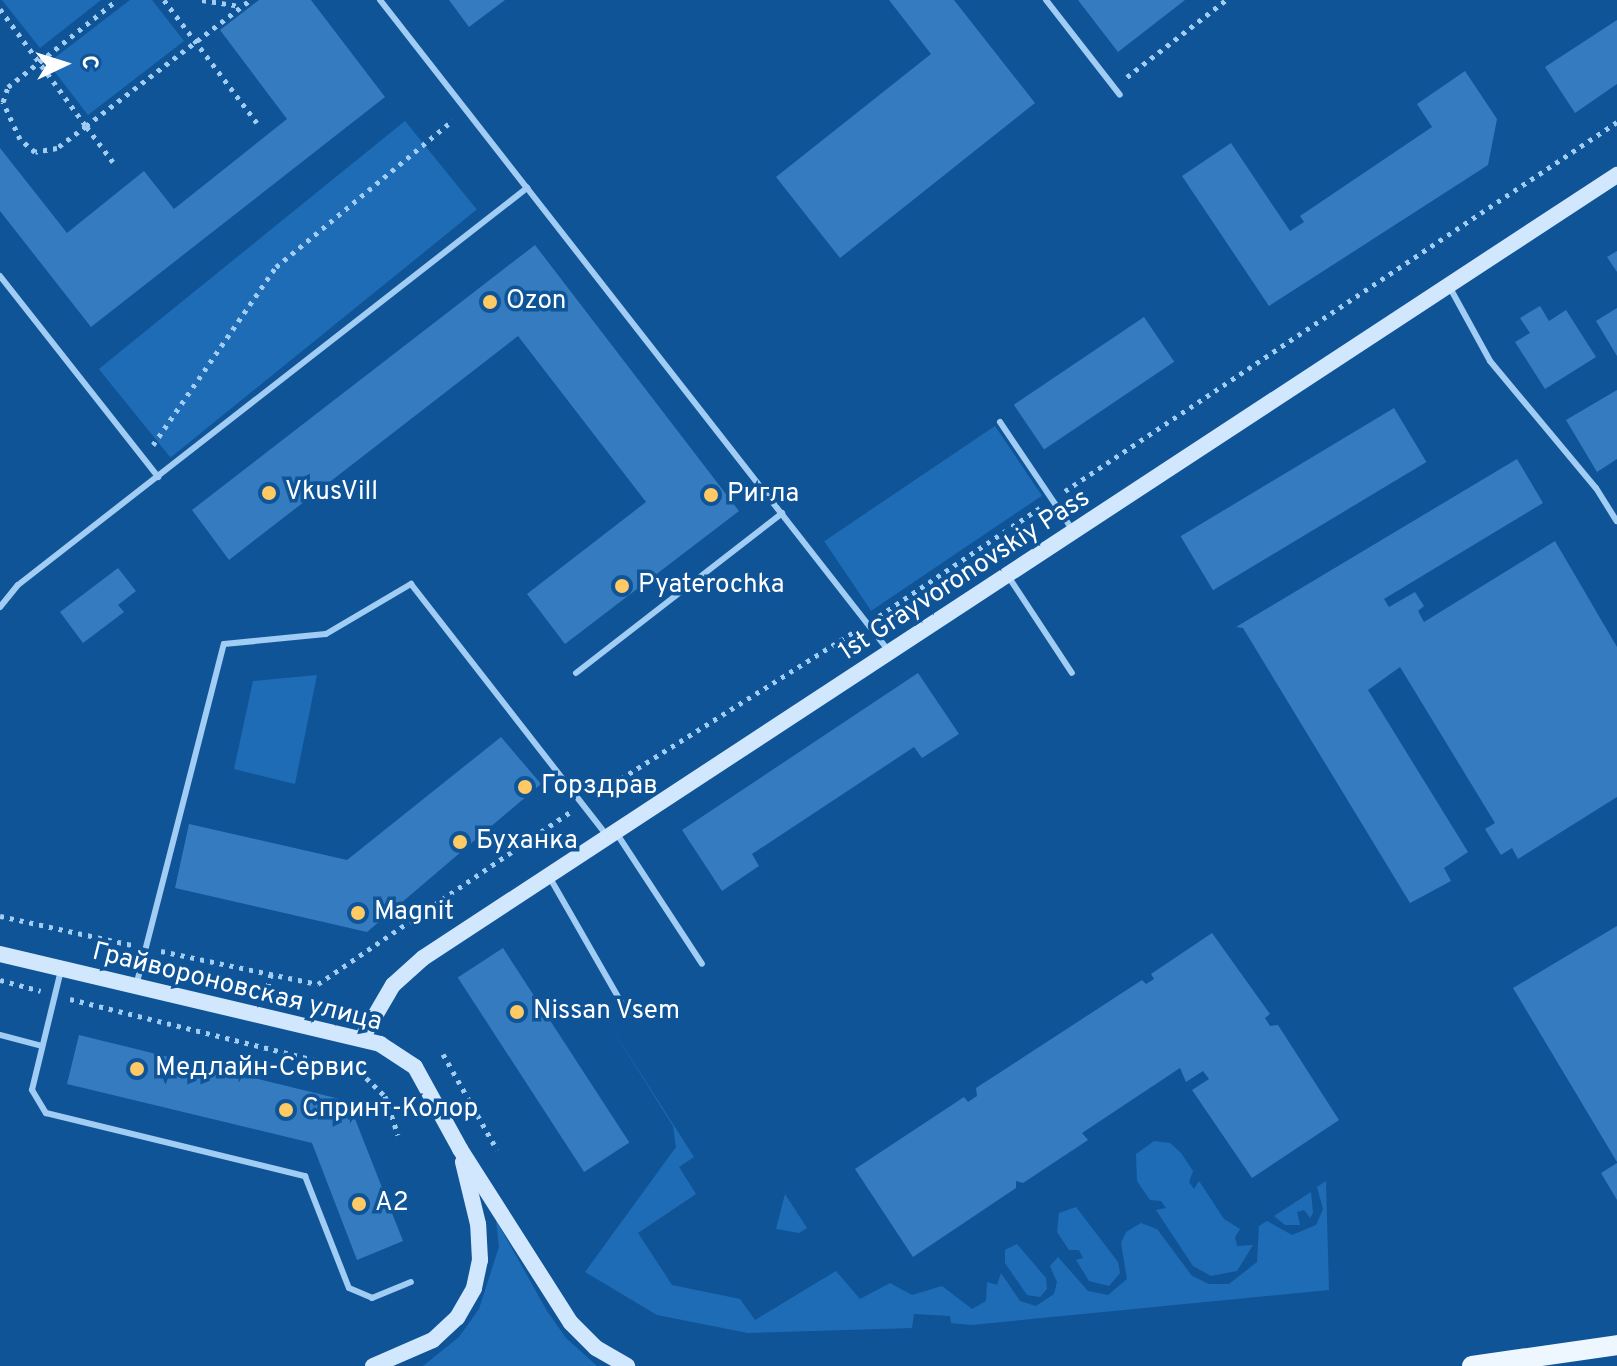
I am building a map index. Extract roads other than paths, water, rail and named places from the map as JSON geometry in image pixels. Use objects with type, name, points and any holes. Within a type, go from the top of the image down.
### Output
[{"type":"main road","name":"1st Grayvoronovskiy Pass","points":[[362,1038],[393,985],[423,958],[1617,175]]},
{"type":"main road","name":"Грайвороновская улица","points":[[0,954],[135,989],[362,1038],[415,1067],[460,1149]]},
{"type":"main road","points":[[373,1366],[433,1340],[457,1318],[474,1288],[480,1260],[478,1224],[460,1149]]},
{"type":"main road","points":[[460,1149],[571,1323],[596,1348],[627,1366]]},
{"type":"main road","points":[[1472,1366],[1617,1345]]},
{"type":"lane","points":[[380,0],[891,653]]},
{"type":"lane","points":[[1046,0],[1120,95]]},
{"type":"lane","points":[[0,607],[18,585],[527,188]]},
{"type":"lane","points":[[0,276],[158,477]]},
{"type":"lane","points":[[1449,286],[1490,361],[1596,488],[1617,521]]},
{"type":"lane","points":[[1000,422],[1075,533]]},
{"type":"lane","points":[[576,673],[782,513]]},
{"type":"lane","points":[[1008,576],[1072,673]]},
{"type":"lane","points":[[135,989],[224,644],[326,634],[411,584],[581,804],[611,834],[702,964]]},
{"type":"lane","points":[[548,875],[628,1014]]},
{"type":"lane","points":[[61,970],[32,1090],[46,1113],[305,1176],[349,1288],[372,1298],[411,1282]]},
{"type":"lane","points":[[0,1035],[42,1046]]},
{"type":"place","name":"Ozon","points":[[490,302]]},
{"type":"place","name":"VkusVill","points":[[269,493]]},
{"type":"place","name":"Ригла","points":[[711,495]]},
{"type":"place","name":"Pyaterochka","points":[[622,586]]},
{"type":"place","name":"Горздрав","points":[[525,787]]},
{"type":"place","name":"Буханка","points":[[460,842]]},
{"type":"place","name":"Magnit","points":[[358,913]]},
{"type":"place","name":"Nissan Vsem","points":[[517,1012]]},
{"type":"place","name":"Медлайн-Сервис","points":[[137,1069]]},
{"type":"place","name":"Спринт-Колор","points":[[286,1110]]},
{"type":"place","name":"A2","points":[[359,1204]]}]
